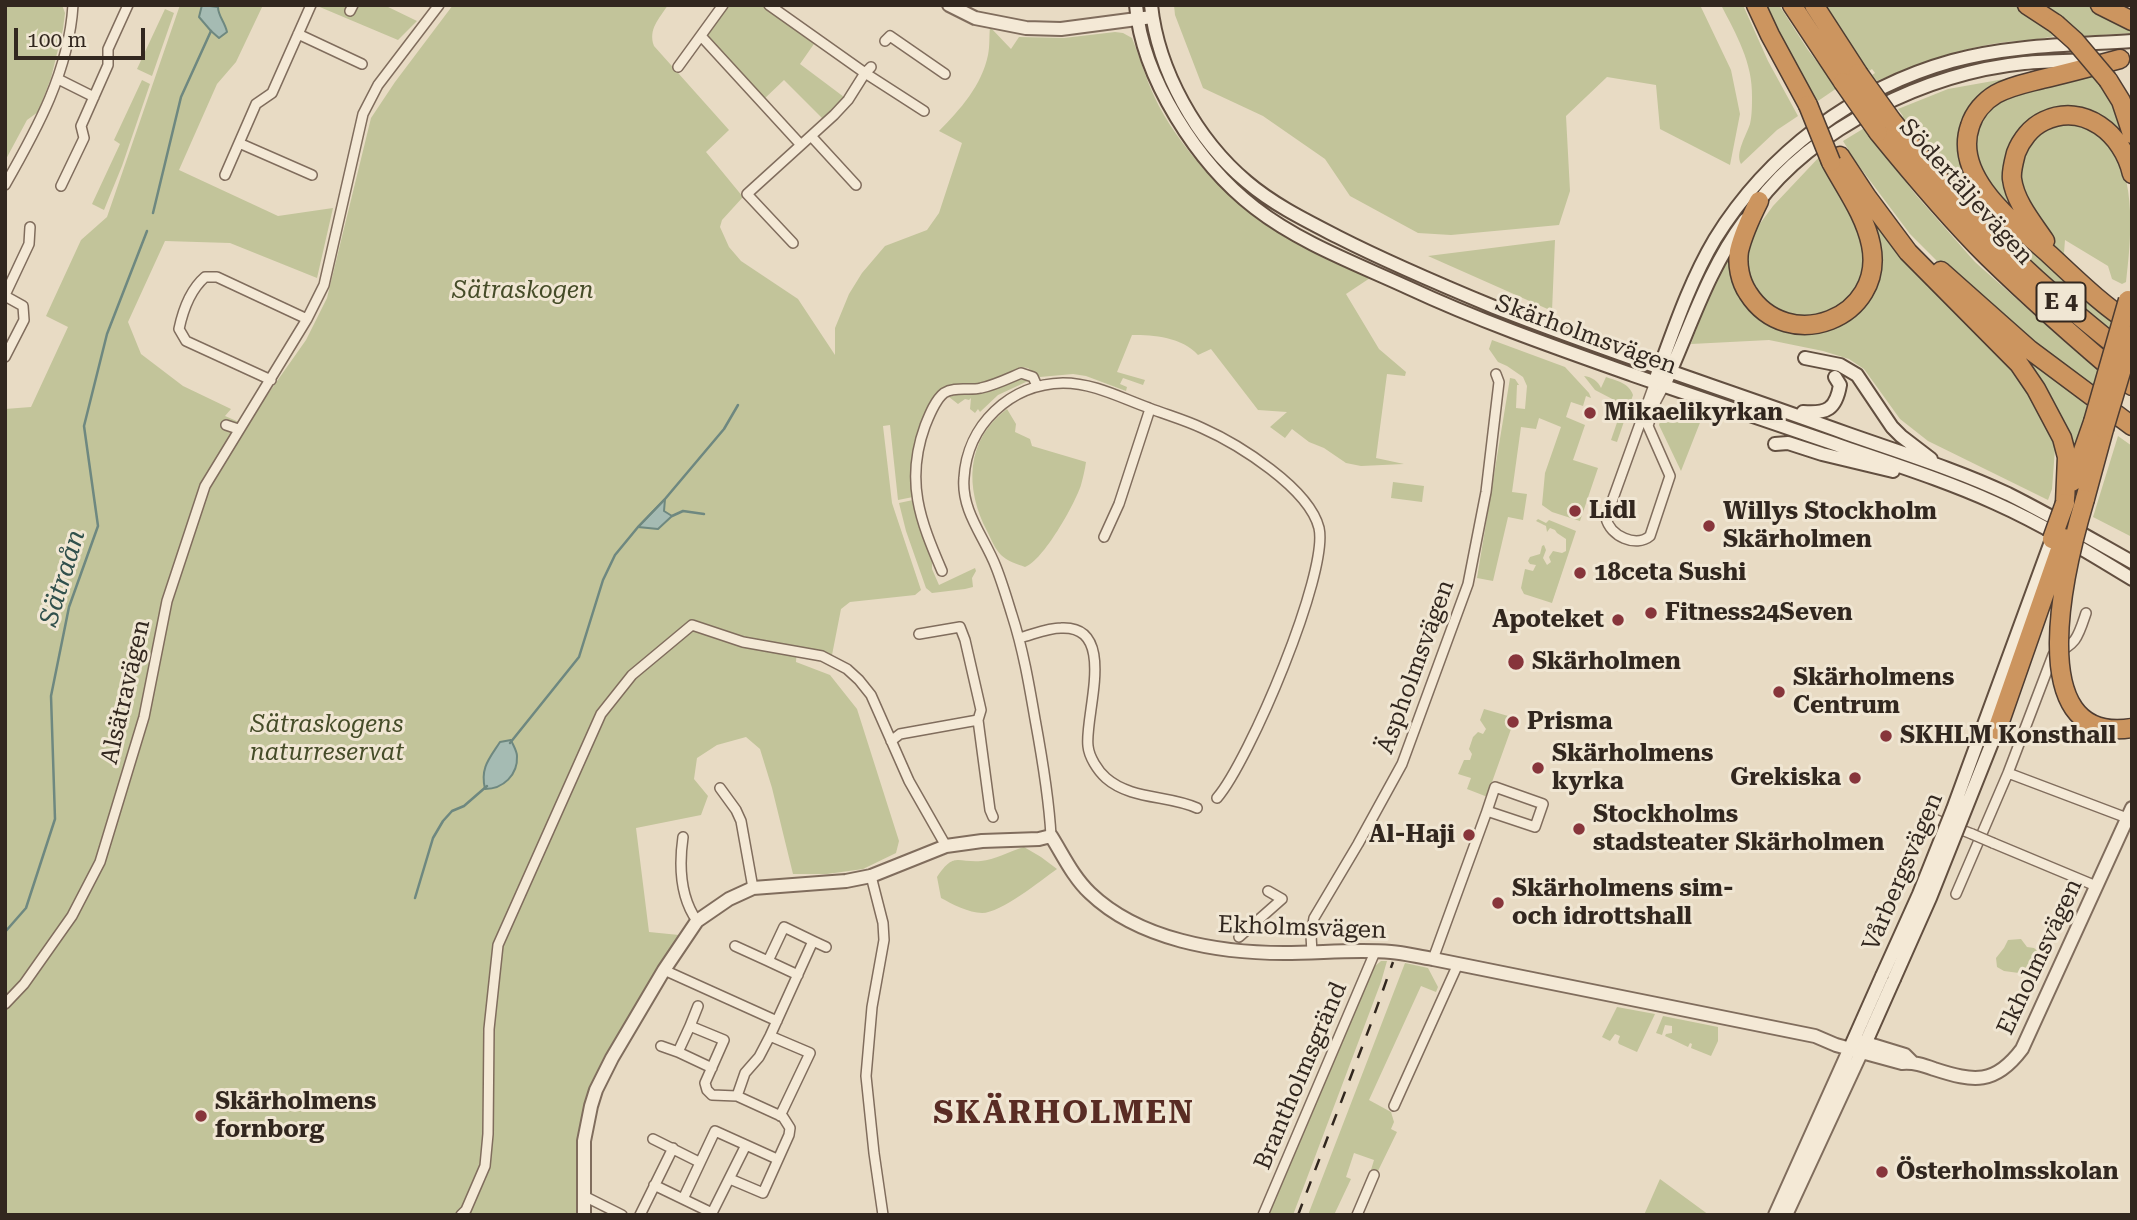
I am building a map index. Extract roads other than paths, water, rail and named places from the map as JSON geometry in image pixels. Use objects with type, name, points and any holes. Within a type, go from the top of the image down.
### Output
[{"type":"highway","points":[[1756,5],[1835,159],[1864,222],[1871,246],[1871,268],[1866,289],[1851,308],[1834,319],[1815,325],[1797,326],[1764,312],[1752,300],[1744,287],[1739,270],[1739,252],[1759,201]]},
{"type":"highway","name":"Södertäljevägen","points":[[1792,5],[1886,127],[1930,195],[1986,256],[2065,330],[2132,386]]},
{"type":"highway","name":"Södertäljevägen","points":[[1814,5],[1850,78]]},
{"type":"highway","points":[[2027,5],[2056,24],[2082,48],[2108,80],[2132,121]]},
{"type":"highway","points":[[2100,5],[2132,21]]},
{"type":"highway","points":[[2126,59],[1997,93],[1977,111],[1967,134],[1967,154],[1981,185],[2005,214],[2083,286],[2132,324]]},
{"type":"highway","points":[[2121,101],[2132,134]]},
{"type":"highway","points":[[2060,265],[2029,217],[2017,195],[2012,178],[2018,147],[2027,134],[2039,123],[2054,116],[2067,114],[2096,122],[2119,143],[2132,174]]},
{"type":"highway","name":"Södertäljevägen","points":[[1886,127],[2038,282],[2132,359]]},
{"type":"highway","points":[[1835,159],[1914,245],[2030,349],[2132,426]]},
{"type":"highway","points":[[1835,159],[1908,252],[2019,364],[2036,389],[2062,438],[2076,500],[2063,601],[2060,652],[2063,686],[2075,711],[2089,723],[2113,731],[2132,728]]},
{"type":"highway","points":[[1997,730],[2076,500],[2098,426],[2130,293]]},
{"type":"highway","points":[[2098,426],[2132,335]]},
{"type":"highway","points":[[2052,539],[2076,500]]},
{"type":"main road","points":[[949,5],[975,18],[1026,28],[1061,29],[1152,11]]},
{"type":"main road","name":"Skärholmsvägen","points":[[1152,11],[1166,64],[1187,109],[1213,147],[1231,167],[1264,195],[1333,234],[1448,289],[1579,340],[1947,469],[2019,500],[2132,562]]},
{"type":"main road","name":"Skärholmsvägen","points":[[1137,12],[1152,68],[1166,100],[1189,137],[1218,174],[1238,194],[1284,229],[1481,321],[1923,475],[1994,503],[2132,579]]},
{"type":"main road","points":[[1660,384],[1688,295],[1716,237],[1771,167],[1802,139],[1845,108],[1893,82],[1952,61],[2024,48],[2132,41]]},
{"type":"main road","points":[[1665,370],[1726,245],[1759,201],[1812,149],[1853,120],[1899,97],[1952,77],[2023,63],[2126,59]]},
{"type":"main road","points":[[1805,358],[1840,365],[1857,375],[1892,427],[1926,456],[1947,469]]},
{"type":"main road","points":[[1785,411],[1817,413],[1831,407],[1838,398],[1840,385],[1835,377]]},
{"type":"main road","points":[[1775,444],[1788,443],[1889,471],[1923,475]]},
{"type":"main road","name":"Vårbergsvägen","points":[[1786,1215],[1888,977],[2052,539]]},
{"type":"main road","name":"Vårbergsvägen","points":[[1888,977],[1935,886],[1997,730]]},
{"type":"main road","name":"Ekholmsvägen","points":[[1051,836],[1090,893],[1113,912],[1137,925],[1182,940],[1230,950],[1280,953],[1391,952],[1433,959],[1821,1038],[1833,1036],[1902,1063],[1912,1062],[1967,1078],[1982,1079],[1996,1074],[2011,1063],[2022,1049],[2130,813]]},
{"type":"main road","points":[[584,1215],[584,1141],[593,1098],[612,1058],[664,970],[697,921],[729,899],[753,888],[846,881],[871,876],[946,846],[1051,836]]},
{"type":"main road","name":"Vårbergsvägen","points":[[1775,1215],[1858,1045]]},
{"type":"street","points":[[5,185],[29,143],[58,79],[72,24],[73,5]]},
{"type":"street","points":[[61,186],[84,138],[81,126],[108,65],[108,49],[128,5]]},
{"type":"street","points":[[225,176],[256,104],[272,93],[311,5]]},
{"type":"street","name":"Alsätravägen","points":[[5,1004],[24,984],[72,916],[100,862],[144,717],[167,601],[205,486],[238,429],[271,380],[324,285],[363,114],[378,85],[439,5]]},
{"type":"street","points":[[678,67],[723,5]]},
{"type":"street","points":[[769,5],[868,70],[924,111]]},
{"type":"street","points":[[298,34],[362,64]]},
{"type":"street","points":[[701,36],[801,145]]},
{"type":"street","points":[[885,41],[890,36],[946,74]]},
{"type":"street","points":[[793,243],[747,194],[848,100],[868,70]]},
{"type":"street","points":[[58,79],[94,97]]},
{"type":"street","points":[[811,136],[856,185]]},
{"type":"street","points":[[239,143],[312,175]]},
{"type":"street","points":[[5,357],[24,320],[23,306],[5,295],[29,244],[30,227]]},
{"type":"street","points":[[271,380],[186,341],[179,329],[181,317],[195,286],[205,277],[217,278],[307,319]]},
{"type":"street","points":[[942,571],[924,530],[917,507],[915,485],[914,470],[919,444],[930,413],[947,391],[981,388],[1021,373],[1033,377],[1037,386]]},
{"type":"street","name":"Äspholmsvägen","points":[[1312,953],[1314,918],[1402,764],[1468,584],[1486,492],[1499,382],[1496,374]]},
{"type":"street","name":"Ekholmsvägen","points":[[1051,836],[1042,755],[1019,638],[995,565],[970,514],[963,479],[966,457],[983,423],[1013,396],[1037,386],[1065,383],[1087,386],[1202,428],[1247,452],[1290,485],[1306,501],[1318,526],[1319,559],[1300,624],[1261,718],[1227,786],[1217,798]]},
{"type":"street","points":[[1660,384],[1648,426],[1670,476],[1650,536],[1638,542],[1616,534],[1608,527],[1606,518],[1660,384]]},
{"type":"street","points":[[1104,537],[1119,504],[1150,409]]},
{"type":"street","points":[[226,425],[238,429]]},
{"type":"street","points":[[1956,894],[2008,773],[2053,654],[2070,647],[2079,635],[2086,613]]},
{"type":"street","points":[[461,1215],[466,1210],[485,1166],[489,1029],[498,945],[601,714],[632,675],[692,625],[743,642],[809,652],[835,662],[859,680],[871,695],[909,781],[946,846]]},
{"type":"street","points":[[919,634],[960,628],[965,640],[981,710],[978,720],[993,817]]},
{"type":"street","points":[[1019,638],[1061,628],[1082,633],[1094,654],[1096,671],[1088,748],[1097,768],[1107,779],[1134,792],[1197,808]]},
{"type":"street","points":[[891,741],[900,734],[978,720]]},
{"type":"street","points":[[2008,773],[2130,813]]},
{"type":"street","points":[[1433,959],[1486,811],[1495,787],[1543,804],[1535,827],[1486,811]]},
{"type":"street","points":[[720,788],[741,821],[753,888]]},
{"type":"street","points":[[1929,817],[2096,886]]},
{"type":"street","points":[[683,837],[681,855],[685,898],[697,921]]},
{"type":"street","points":[[871,876],[883,923],[884,940],[872,1007],[866,1076],[883,1215]]},
{"type":"street","points":[[1239,937],[1282,899],[1268,891]]},
{"type":"street","points":[[768,961],[784,927],[826,947]]},
{"type":"street","points":[[737,1096],[745,1073],[759,1058],[770,1036],[813,941]]},
{"type":"street","points":[[735,946],[798,975]]},
{"type":"street","name":"Brantholmsgränd","points":[[1263,1215],[1375,952]]},
{"type":"street","points":[[1394,1106],[1458,964]]},
{"type":"street","points":[[664,970],[777,1021]]},
{"type":"street","points":[[678,1052],[698,1006]]},
{"type":"street","points":[[690,1026],[724,1040],[705,1083],[707,1090],[712,1095],[737,1096],[780,1116],[788,1122],[790,1128],[763,1193],[730,1178]]},
{"type":"street","points":[[770,1036],[810,1053],[780,1116]]},
{"type":"street","points":[[661,1046],[712,1068]]},
{"type":"street","points":[[683,1199],[715,1131],[777,1159]]},
{"type":"street","points":[[653,1139],[699,1162]]},
{"type":"street","points":[[654,1185],[712,1214],[746,1145]]},
{"type":"street","points":[[640,1215],[673,1148]]},
{"type":"street","points":[[1357,1215],[1374,1175]]},
{"type":"street","points":[[584,1196],[622,1215]]},
{"type":"water","points":[[202,5],[218,7],[227,32],[219,38],[199,17]]},
{"type":"water","points":[[665,499],[664,511],[672,516],[658,529],[638,527]]},
{"type":"water","points":[[511,740],[517,756],[512,775],[498,787],[485,789],[484,775],[489,759],[500,742]]},
{"type":"waterway","name":"Sätraån","points":[[153,213],[181,97],[211,31]]},
{"type":"waterway","name":"Sätraån","points":[[5,932],[26,908],[55,819],[51,696],[69,607],[98,526],[84,426],[107,334],[147,231]]},
{"type":"waterway","points":[[510,743],[579,657],[603,580],[615,555],[724,429],[738,405]]},
{"type":"waterway","points":[[672,516],[683,511],[704,514]]},
{"type":"waterway","points":[[415,898],[433,838],[443,821],[452,811],[464,806],[487,786]]},
{"type":"railway","points":[[1298,1215],[1393,962]]},
{"type":"place","name":"Mikaelikyrkan","points":[[1590,413]]},
{"type":"place","name":"Lidl","points":[[1575,511]]},
{"type":"place","name":"Willys Stockholm Skärholmen","points":[[1709,526]]},
{"type":"place","name":"18ceta Sushi","points":[[1580,573]]},
{"type":"place","name":"Fitness24Seven","points":[[1651,613]]},
{"type":"place","name":"Apoteket","points":[[1618,620]]},
{"type":"place","name":"Skärholmen","points":[[1516,662]]},
{"type":"place","name":"Skärholmens Centrum","points":[[1779,692]]},
{"type":"place","name":"Prisma","points":[[1513,722]]},
{"type":"place","name":"SKHLM Konsthall","points":[[1886,736]]},
{"type":"place","name":"Skärholmens kyrka","points":[[1538,768]]},
{"type":"place","name":"Grekiska","points":[[1855,778]]},
{"type":"place","name":"Stockholms stadsteater Skärholmen","points":[[1579,829]]},
{"type":"place","name":"Al-Haji","points":[[1469,835]]},
{"type":"place","name":"Skärholmens sim- och idrottshall","points":[[1498,903]]},
{"type":"place","name":"Skärholmens fornborg","points":[[201,1116]]},
{"type":"place","name":"Österholmsskolan","points":[[1882,1172]]},
{"type":"district","name":"SKÄRHOLMEN","points":[[1064,1114]]},
{"type":"park label","name":"Sätraskogen","points":[[523,291]]},
{"type":"park label","name":"Sätraskogens naturreservat","points":[[327,739]]}]
